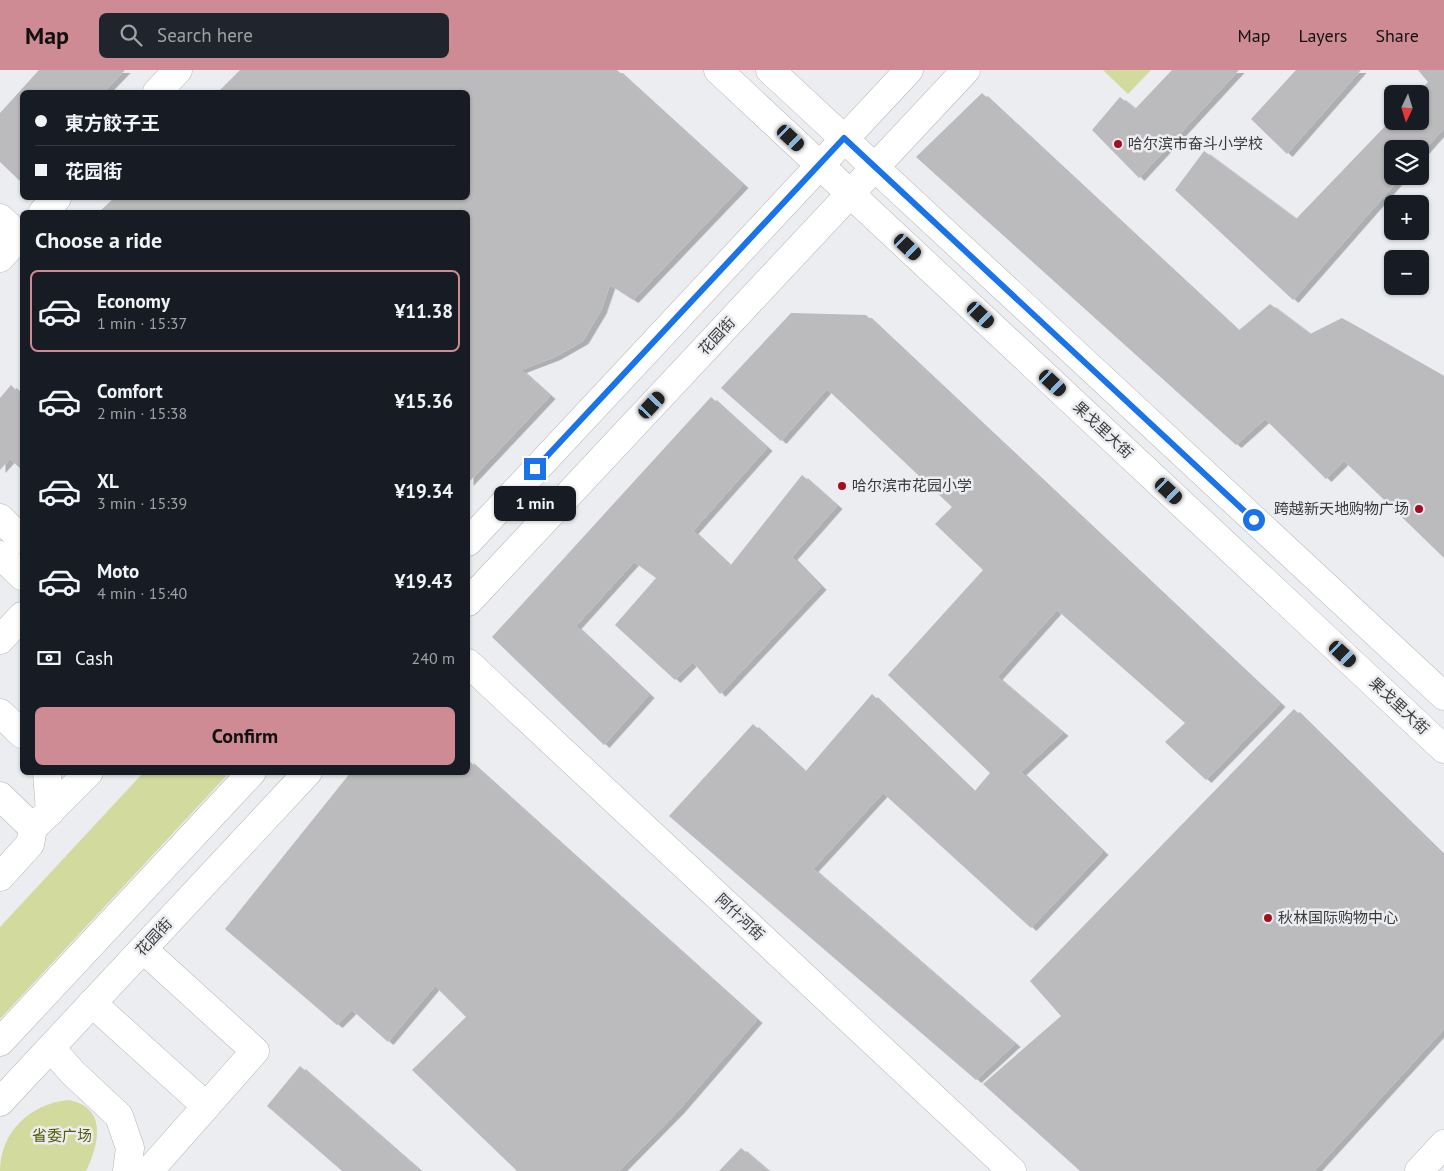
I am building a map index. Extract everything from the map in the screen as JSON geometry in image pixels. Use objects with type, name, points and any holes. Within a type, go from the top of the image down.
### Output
[{"type":"main road","points":[[158,90],[178,70]]},
{"type":"main road","name":"果戈里大街","points":[[718,70],[1444,749]]},
{"type":"main road","points":[[770,70],[1444,696]]},
{"type":"main road","points":[[470,540],[909,70]]},
{"type":"main road","name":"花园街","points":[[470,600],[966,70]]},
{"type":"main road","points":[[45,210],[55,200]]},
{"type":"main road","points":[[0,218],[20,235]]},
{"type":"main road","points":[[0,258],[20,239]]},
{"type":"main road","points":[[0,518],[20,538]]},
{"type":"main road","points":[[0,555],[20,574]]},
{"type":"main road","points":[[0,640],[20,618]]},
{"type":"main road","name":"阿什河街","points":[[470,665],[1012,1171]]},
{"type":"main road","points":[[42,820],[47,775]]},
{"type":"main road","points":[[0,877],[30,844],[42,820],[87,775]]},
{"type":"main road","points":[[0,1042],[249,775]]},
{"type":"main road","name":"花园街","points":[[0,1102],[305,775]]},
{"type":"main road","points":[[0,796],[42,820]]},
{"type":"main road","points":[[143,949],[255,1051],[149,1171]]},
{"type":"main road","points":[[92,1003],[206,1106]]},
{"type":"main road","points":[[50,1048],[118,1116],[130,1148],[127,1171]]},
{"type":"main road","points":[[1419,1171],[1444,1144]]},
{"type":"green space","points":[[1103,70],[1151,70],[1128,94]]},
{"type":"green space","points":[[141,775],[227,775],[0,1019],[0,927]]},
{"type":"green space","name":"省委广场","points":[[68,1100],[81,1104],[90,1110],[95,1118],[97,1139],[86,1171],[0,1171],[1,1157],[5,1144],[11,1132],[20,1122],[41,1107]]},
{"type":"building","points":[[39,70],[125,70],[106,90],[21,90]]},
{"type":"building","points":[[240,70],[617,70],[743,185],[633,300],[610,285],[601,311],[583,341],[555,357],[521,370],[550,396],[470,481],[470,210],[101,210],[112,200],[470,200],[470,90],[220,90]]},
{"type":"building","points":[[1172,70],[1239,70],[1139,178],[1092,130],[1120,97],[1135,109]]},
{"type":"building","points":[[1296,70],[1361,70],[1287,154],[1251,119]]},
{"type":"building","points":[[1418,70],[1444,70],[1444,128],[1429,145],[1429,140],[1384,140],[1384,185],[1394,185],[1293,300],[1175,190],[1204,151],[1296,219],[1384,127],[1384,130],[1429,130],[1429,85],[1425,85],[1428,82]]},
{"type":"building","points":[[20,91],[20,181],[0,162],[0,113]]},
{"type":"building","points":[[982,93],[1238,331],[1270,304],[1310,334],[1342,318],[1444,376],[1444,558],[1344,461],[1326,479],[1265,419],[1236,445],[916,157]]},
{"type":"building","points":[[791,313],[866,315],[1280,704],[1206,780],[1165,742],[1185,723],[1057,610],[997,677],[1063,733],[1021,772],[1103,852],[1031,928],[883,793],[813,869],[1015,1044],[976,1080],[669,816],[753,724],[805,772],[872,694],[974,792],[990,773],[888,675],[983,570],[935,524],[952,507],[827,389],[781,441],[721,388]]},
{"type":"building","points":[[11,385],[20,394],[20,468],[10,459],[0,470],[0,398]]},
{"type":"building","points":[[711,397],[767,448],[693,531],[730,566],[802,475],[837,506],[792,557],[821,587],[720,694],[693,662],[675,680],[615,625],[656,578],[634,562],[576,626],[649,695],[604,745],[492,637]]},
{"type":"building","name":"秋林国际购物中心","points":[[1294,709],[1444,856],[1444,1029],[1314,1171],[1080,1171],[983,1084],[1061,1016],[1030,981]]},
{"type":"building","points":[[470,762],[757,1020],[679,1110],[619,1171],[517,1171],[412,1070],[466,1017],[435,986],[388,1042],[352,1010],[337,1025],[225,929],[349,775],[470,775]]},
{"type":"building","points":[[300,1066],[420,1171],[342,1171],[267,1106]]},
{"type":"building","points":[[741,1148],[768,1171],[719,1171]]},
{"type":"place","name":"哈尔滨市奋斗小学校","points":[[1118,144]]},
{"type":"place","name":"哈尔滨市花园小学","points":[[842,486]]},
{"type":"place","name":"跨越新天地购物广场","points":[[1419,509]]},
{"type":"place","name":"秋林国际购物中心","points":[[1268,918]]},
{"type":"route","points":[[535,469],[844,138],[1254,520]]}]
